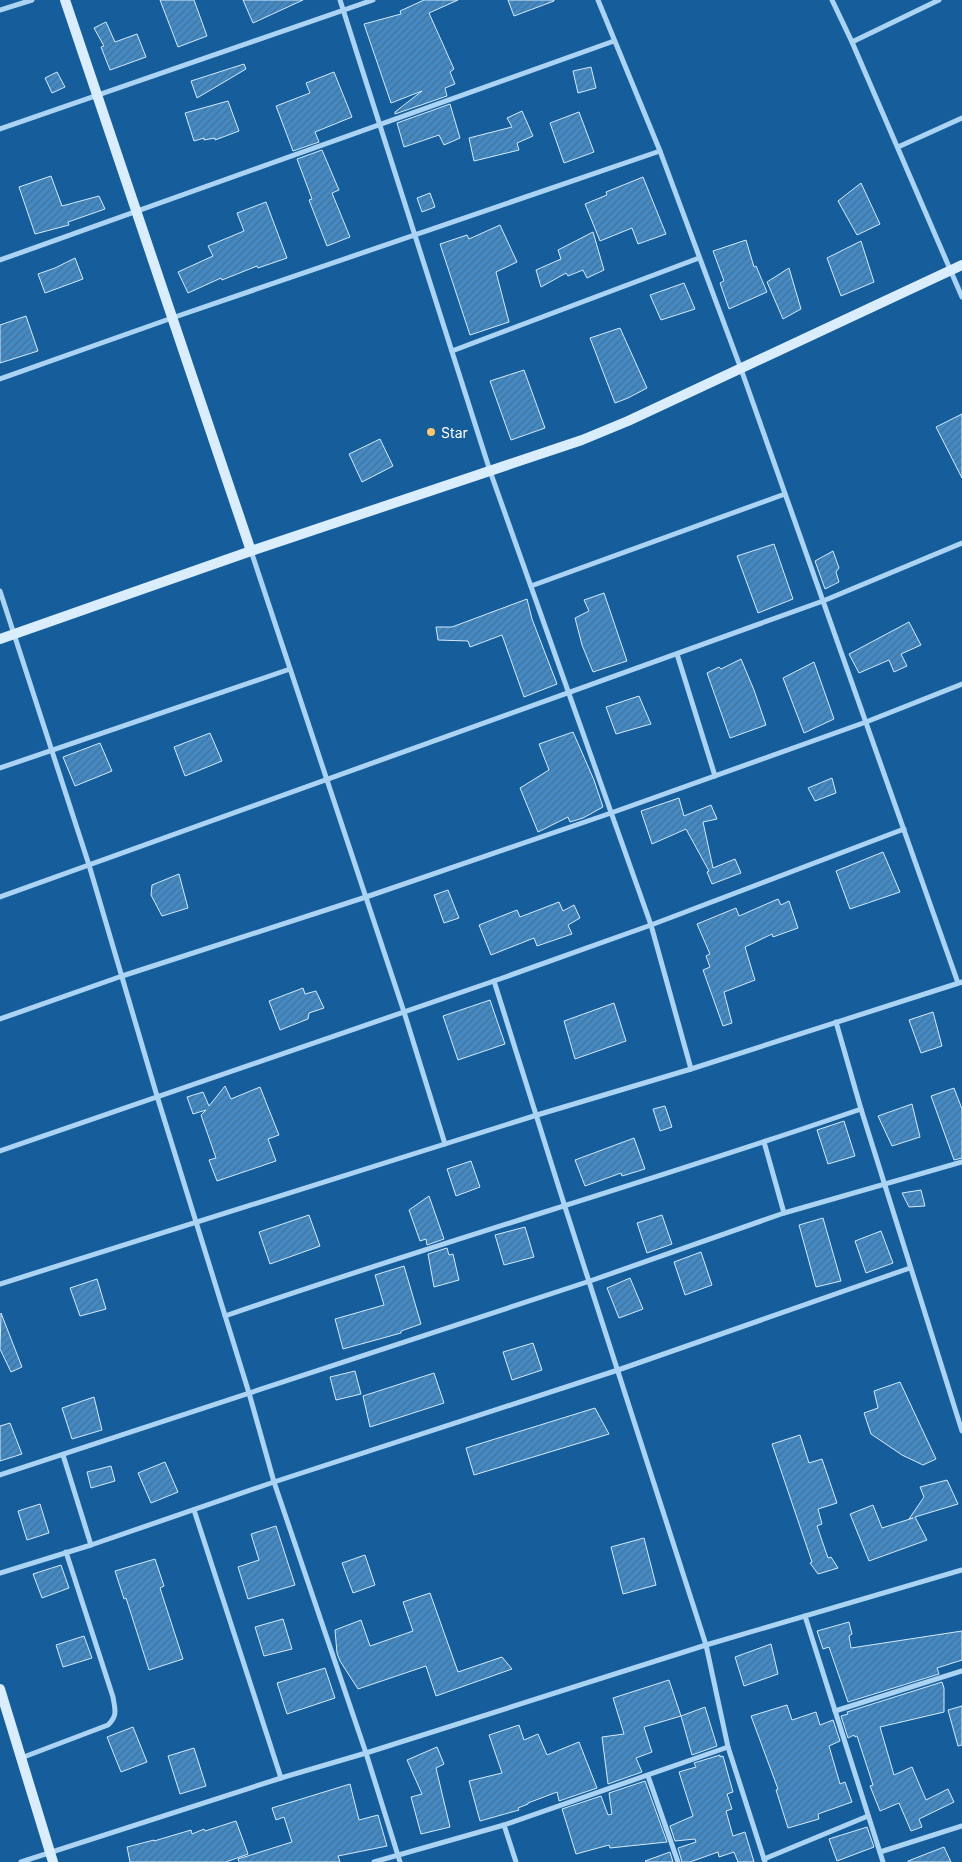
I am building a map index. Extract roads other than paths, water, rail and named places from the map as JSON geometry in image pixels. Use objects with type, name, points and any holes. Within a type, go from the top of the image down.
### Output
[{"type":"street","points":[[0,10],[32,0]]},
{"type":"street","points":[[65,0],[366,897],[445,1144]]},
{"type":"street","points":[[340,0],[490,471],[651,925],[691,1070]]},
{"type":"street","points":[[0,129],[373,0]]},
{"type":"street","points":[[0,1284],[537,1115],[691,1070],[960,983],[741,369],[660,152],[598,0]]},
{"type":"street","points":[[832,0],[898,147],[962,297]]},
{"type":"street","points":[[852,42],[939,0]]},
{"type":"street","points":[[0,260],[614,41]]},
{"type":"street","points":[[898,147],[962,118]]},
{"type":"street","points":[[0,379],[172,318],[660,152]]},
{"type":"street","points":[[452,351],[699,258]]},
{"type":"street","points":[[0,639],[251,551],[582,440],[610,429],[962,266]]},
{"type":"street","points":[[531,586],[785,494]]},
{"type":"street","points":[[0,898],[823,601],[962,543]]},
{"type":"street","points":[[0,590],[89,866],[157,1096],[249,1393],[274,1482],[366,1753],[400,1862]]},
{"type":"street","points":[[677,654],[715,776]]},
{"type":"street","points":[[0,768],[290,669]]},
{"type":"street","points":[[0,1020],[122,976],[366,897],[610,813],[866,722],[962,684]]},
{"type":"street","points":[[0,1151],[494,981],[651,925],[904,830]]},
{"type":"street","points":[[494,981],[706,1645],[728,1747],[764,1860],[868,1816]]},
{"type":"street","points":[[836,1022],[884,1185],[962,1431]]},
{"type":"street","points":[[225,1316],[340,1276],[565,1207],[861,1109]]},
{"type":"street","points":[[764,1142],[784,1213]]},
{"type":"street","points":[[0,1475],[63,1456],[590,1281],[784,1213],[962,1162]]},
{"type":"street","points":[[0,1573],[618,1370],[910,1268]]},
{"type":"street","points":[[63,1456],[90,1545]]},
{"type":"street","points":[[194,1510],[281,1778]]},
{"type":"street","points":[[21,1758],[108,1725],[114,1719],[116,1711],[114,1697],[66,1552]]},
{"type":"street","points":[[21,1862],[52,1857],[281,1778],[366,1753],[706,1645],[962,1570]]},
{"type":"street","points":[[805,1616],[883,1862]]},
{"type":"street","points":[[835,1711],[962,1671]]},
{"type":"street","points":[[0,1689],[52,1857]]},
{"type":"street","points":[[374,1862],[504,1825],[728,1747]]},
{"type":"street","points":[[648,1776],[678,1862]]},
{"type":"street","points":[[504,1825],[516,1862]]},
{"type":"street","points":[[880,1852],[962,1826]]},
{"type":"place","name":"Star","points":[[431,432]]}]
